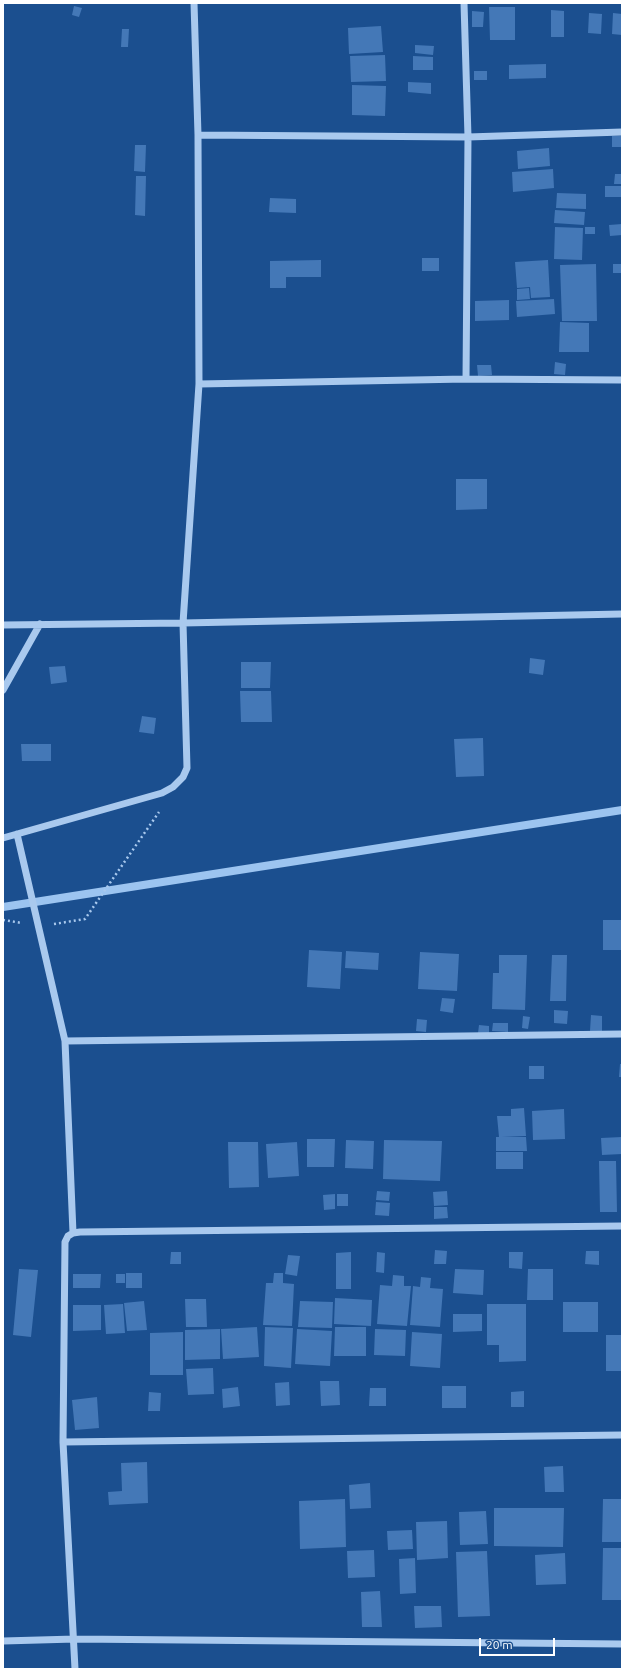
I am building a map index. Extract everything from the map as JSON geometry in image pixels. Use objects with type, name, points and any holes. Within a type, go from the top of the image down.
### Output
[{"type":"street","points":[[3,838],[162,793],[173,787],[183,777],[187,768],[183,623],[199,384],[198,135],[194,3]]},
{"type":"street","points":[[464,3],[468,137],[466,379]]},
{"type":"street","points":[[198,135],[468,137],[622,132]]},
{"type":"street","points":[[199,384],[466,379],[622,380]]},
{"type":"street","points":[[3,625],[622,614]]},
{"type":"street","points":[[3,690],[40,624]]},
{"type":"street","points":[[17,834],[65,1041],[73,1233],[65,1242],[63,1442],[75,1669]]},
{"type":"street","points":[[65,1041],[622,1034]]},
{"type":"street","points":[[73,1233],[622,1226]]},
{"type":"street","points":[[63,1442],[622,1435]]},
{"type":"street","points":[[3,1641],[74,1639],[622,1644]]},
{"type":"path","points":[[3,920],[38,926],[85,919],[161,809]]},
{"type":"building","points":[[74,6],[82,8],[79,17],[72,15]]},
{"type":"building","points":[[489,7],[515,7],[515,40],[490,40]]},
{"type":"building","points":[[551,10],[564,11],[564,37],[551,37]]},
{"type":"building","points":[[472,11],[484,12],[483,27],[472,27]]},
{"type":"building","points":[[589,13],[602,14],[601,34],[588,33]]},
{"type":"building","points":[[613,13],[622,14],[622,35],[612,34]]},
{"type":"building","points":[[381,26],[383,52],[349,54],[348,28]]},
{"type":"building","points":[[122,29],[129,29],[128,47],[121,47]]},
{"type":"building","points":[[415,45],[434,46],[433,55],[415,53]]},
{"type":"building","points":[[385,55],[386,81],[351,82],[350,56]]},
{"type":"building","points":[[413,56],[433,57],[433,70],[413,70]]},
{"type":"building","points":[[546,64],[546,78],[509,79],[509,65]]},
{"type":"building","points":[[474,71],[487,71],[487,80],[474,80]]},
{"type":"building","points":[[408,82],[431,83],[431,94],[408,92]]},
{"type":"building","points":[[352,85],[386,86],[385,116],[352,115]]},
{"type":"building","points":[[612,136],[622,136],[622,147],[612,147]]},
{"type":"building","points":[[135,145],[146,145],[145,172],[134,171]]},
{"type":"building","points":[[549,148],[550,166],[518,169],[517,151]]},
{"type":"building","points":[[553,169],[554,188],[513,192],[512,172]]},
{"type":"building","points":[[615,174],[622,174],[622,184],[614,184]]},
{"type":"building","points":[[136,176],[146,176],[145,216],[135,215]]},
{"type":"building","points":[[605,186],[622,186],[622,197],[605,197]]},
{"type":"building","points":[[557,193],[586,194],[586,209],[556,208]]},
{"type":"building","points":[[270,198],[296,199],[296,213],[269,212]]},
{"type":"building","points":[[555,210],[585,212],[584,225],[554,223]]},
{"type":"building","points":[[622,224],[622,235],[610,236],[609,225]]},
{"type":"building","points":[[555,227],[583,228],[582,260],[554,259]]},
{"type":"building","points":[[585,227],[595,227],[595,234],[585,234]]},
{"type":"building","points":[[422,258],[439,258],[439,271],[422,271]]},
{"type":"building","points":[[321,260],[321,277],[286,277],[286,288],[270,288],[270,261]]},
{"type":"building","points":[[548,260],[550,297],[531,298],[530,287],[517,288],[515,262]]},
{"type":"building","points":[[596,264],[597,321],[562,321],[560,265]]},
{"type":"building","points":[[613,264],[622,264],[622,273],[613,273]]},
{"type":"building","points":[[529,288],[530,299],[517,300],[517,289]]},
{"type":"building","points":[[554,299],[555,314],[517,317],[516,301]]},
{"type":"building","points":[[509,300],[509,320],[475,321],[475,301]]},
{"type":"building","points":[[560,322],[589,323],[589,352],[559,352]]},
{"type":"building","points":[[555,362],[566,364],[565,375],[554,374]]},
{"type":"building","points":[[477,365],[491,365],[492,375],[478,376]]},
{"type":"building","points":[[456,479],[487,479],[487,509],[456,510]]},
{"type":"building","points":[[530,658],[545,660],[543,675],[529,673]]},
{"type":"building","points":[[241,662],[271,662],[270,688],[241,688]]},
{"type":"building","points":[[65,666],[67,682],[51,684],[49,667]]},
{"type":"building","points":[[240,691],[271,691],[272,722],[241,722]]},
{"type":"building","points":[[142,716],[156,718],[154,734],[139,732]]},
{"type":"building","points":[[483,738],[484,776],[456,777],[454,739]]},
{"type":"building","points":[[21,744],[51,744],[51,761],[22,761]]},
{"type":"building","points":[[603,920],[622,920],[622,950],[603,950]]},
{"type":"building","points":[[309,950],[342,952],[340,989],[307,987]]},
{"type":"building","points":[[346,951],[379,953],[378,970],[345,968]]},
{"type":"building","points":[[420,952],[459,954],[457,991],[418,989]]},
{"type":"building","points":[[499,955],[527,955],[525,1010],[492,1009],[493,973],[499,973]]},
{"type":"building","points":[[552,955],[567,955],[566,1001],[550,1001]]},
{"type":"building","points":[[442,998],[455,999],[453,1013],[440,1011]]},
{"type":"building","points":[[554,1010],[568,1011],[567,1024],[554,1023]]},
{"type":"building","points":[[591,1015],[602,1016],[602,1031],[590,1031]]},
{"type":"building","points":[[523,1016],[530,1017],[528,1029],[522,1028]]},
{"type":"building","points":[[417,1019],[427,1020],[426,1032],[416,1031]]},
{"type":"building","points":[[493,1023],[508,1023],[508,1032],[492,1031]]},
{"type":"building","points":[[479,1025],[489,1026],[489,1033],[478,1033]]},
{"type":"building","points":[[620,1064],[622,1064],[622,1077],[619,1077]]},
{"type":"building","points":[[529,1066],[544,1066],[544,1079],[529,1079]]},
{"type":"building","points":[[524,1108],[526,1136],[502,1137],[526,1137],[527,1151],[496,1151],[496,1137],[499,1137],[497,1116],[511,1116],[511,1109]]},
{"type":"building","points":[[564,1109],[565,1139],[533,1140],[532,1111]]},
{"type":"building","points":[[622,1137],[622,1154],[602,1155],[601,1138]]},
{"type":"building","points":[[307,1139],[335,1139],[334,1167],[307,1167]]},
{"type":"building","points":[[346,1140],[374,1141],[373,1169],[345,1168]]},
{"type":"building","points":[[384,1140],[442,1141],[440,1181],[383,1179]]},
{"type":"building","points":[[228,1142],[258,1142],[259,1187],[229,1188]]},
{"type":"building","points":[[297,1142],[299,1176],[268,1178],[266,1144]]},
{"type":"building","points":[[496,1152],[523,1152],[523,1169],[496,1169]]},
{"type":"building","points":[[599,1161],[616,1161],[617,1212],[600,1212]]},
{"type":"building","points":[[377,1191],[390,1192],[389,1201],[376,1200]]},
{"type":"building","points":[[447,1191],[448,1205],[434,1206],[433,1192]]},
{"type":"building","points":[[335,1194],[335,1209],[324,1210],[323,1195]]},
{"type":"building","points":[[337,1194],[348,1194],[348,1206],[337,1206]]},
{"type":"building","points":[[376,1202],[390,1203],[389,1216],[375,1215]]},
{"type":"building","points":[[434,1207],[447,1207],[448,1218],[434,1219]]},
{"type":"building","points":[[435,1250],[447,1251],[446,1264],[434,1264]]},
{"type":"building","points":[[586,1251],[599,1251],[599,1265],[585,1264]]},
{"type":"building","points":[[171,1252],[181,1252],[181,1264],[170,1264]]},
{"type":"building","points":[[351,1252],[351,1289],[336,1289],[336,1253]]},
{"type":"building","points":[[377,1252],[385,1253],[384,1273],[376,1272]]},
{"type":"building","points":[[509,1252],[523,1252],[522,1269],[509,1268]]},
{"type":"building","points":[[288,1255],[300,1256],[297,1276],[285,1274]]},
{"type":"building","points":[[19,1269],[38,1270],[31,1337],[13,1335]]},
{"type":"building","points":[[455,1269],[484,1270],[483,1295],[453,1293]]},
{"type":"building","points":[[528,1269],[553,1269],[553,1300],[527,1300]]},
{"type":"building","points":[[126,1273],[142,1273],[142,1288],[126,1288]]},
{"type":"building","points":[[274,1273],[283,1273],[283,1283],[294,1284],[292,1326],[263,1325],[266,1283],[273,1283]]},
{"type":"building","points":[[73,1274],[101,1274],[100,1288],[73,1288]]},
{"type":"building","points":[[116,1274],[125,1274],[125,1283],[116,1283]]},
{"type":"building","points":[[393,1275],[404,1276],[404,1286],[411,1286],[407,1326],[377,1324],[380,1285],[392,1286]]},
{"type":"building","points":[[421,1277],[431,1278],[430,1288],[443,1289],[440,1327],[410,1325],[413,1286],[420,1287]]},
{"type":"building","points":[[335,1298],[372,1300],[371,1326],[334,1324]]},
{"type":"building","points":[[185,1299],[206,1299],[207,1327],[186,1327]]},
{"type":"building","points":[[144,1301],[147,1330],[127,1331],[124,1303]]},
{"type":"building","points":[[300,1301],[333,1302],[332,1328],[298,1327]]},
{"type":"building","points":[[563,1302],[598,1302],[598,1332],[563,1332]]},
{"type":"building","points":[[123,1304],[125,1333],[106,1334],[104,1305]]},
{"type":"building","points":[[487,1304],[526,1304],[526,1361],[499,1362],[499,1345],[487,1345]]},
{"type":"building","points":[[73,1305],[101,1305],[101,1330],[73,1331]]},
{"type":"building","points":[[453,1314],[482,1314],[482,1331],[453,1332]]},
{"type":"building","points":[[257,1327],[259,1357],[223,1359],[221,1329]]},
{"type":"building","points":[[265,1327],[293,1328],[291,1368],[264,1366]]},
{"type":"building","points":[[335,1327],[366,1327],[366,1356],[334,1356]]},
{"type":"building","points":[[220,1329],[220,1359],[185,1360],[185,1330]]},
{"type":"building","points":[[297,1329],[332,1331],[330,1366],[295,1364]]},
{"type":"building","points":[[375,1329],[406,1330],[405,1356],[374,1355]]},
{"type":"building","points":[[183,1332],[183,1375],[150,1375],[150,1333]]},
{"type":"building","points":[[412,1332],[442,1334],[440,1368],[410,1366]]},
{"type":"building","points":[[606,1335],[622,1335],[622,1371],[606,1371]]},
{"type":"building","points":[[213,1368],[214,1394],[188,1395],[186,1369]]},
{"type":"building","points":[[320,1381],[339,1381],[340,1405],[321,1406]]},
{"type":"building","points":[[289,1382],[290,1405],[276,1406],[275,1383]]},
{"type":"building","points":[[442,1386],[466,1386],[466,1408],[442,1408]]},
{"type":"building","points":[[238,1387],[240,1406],[223,1408],[222,1389]]},
{"type":"building","points":[[370,1388],[386,1388],[386,1406],[369,1406]]},
{"type":"building","points":[[524,1391],[524,1407],[511,1407],[511,1392]]},
{"type":"building","points":[[149,1392],[161,1393],[160,1411],[148,1411]]},
{"type":"building","points":[[97,1397],[99,1428],[75,1430],[72,1400]]},
{"type":"building","points":[[147,1462],[148,1503],[109,1505],[108,1492],[122,1491],[121,1463]]},
{"type":"building","points":[[563,1466],[564,1492],[545,1492],[544,1467]]},
{"type":"building","points":[[370,1483],[371,1508],[350,1509],[349,1485]]},
{"type":"building","points":[[345,1499],[346,1547],[300,1549],[299,1501]]},
{"type":"building","points":[[603,1499],[622,1499],[622,1542],[602,1542]]},
{"type":"building","points":[[494,1508],[564,1508],[563,1547],[494,1546]]},
{"type":"building","points":[[486,1511],[488,1544],[460,1545],[459,1512]]},
{"type":"building","points":[[447,1521],[448,1558],[417,1560],[416,1522]]},
{"type":"building","points":[[412,1530],[413,1549],[388,1550],[387,1531]]},
{"type":"building","points":[[603,1548],[622,1548],[622,1600],[602,1600]]},
{"type":"building","points":[[374,1550],[375,1577],[348,1578],[347,1551]]},
{"type":"building","points":[[487,1551],[490,1616],[458,1617],[456,1552]]},
{"type":"building","points":[[565,1553],[566,1584],[536,1585],[535,1555]]},
{"type":"building","points":[[415,1558],[416,1593],[400,1594],[399,1559]]},
{"type":"building","points":[[380,1591],[382,1627],[362,1627],[361,1592]]},
{"type":"building","points":[[414,1606],[441,1606],[442,1627],[415,1628]]},
{"type":"waterway","points":[[3,907],[622,810]]}]
